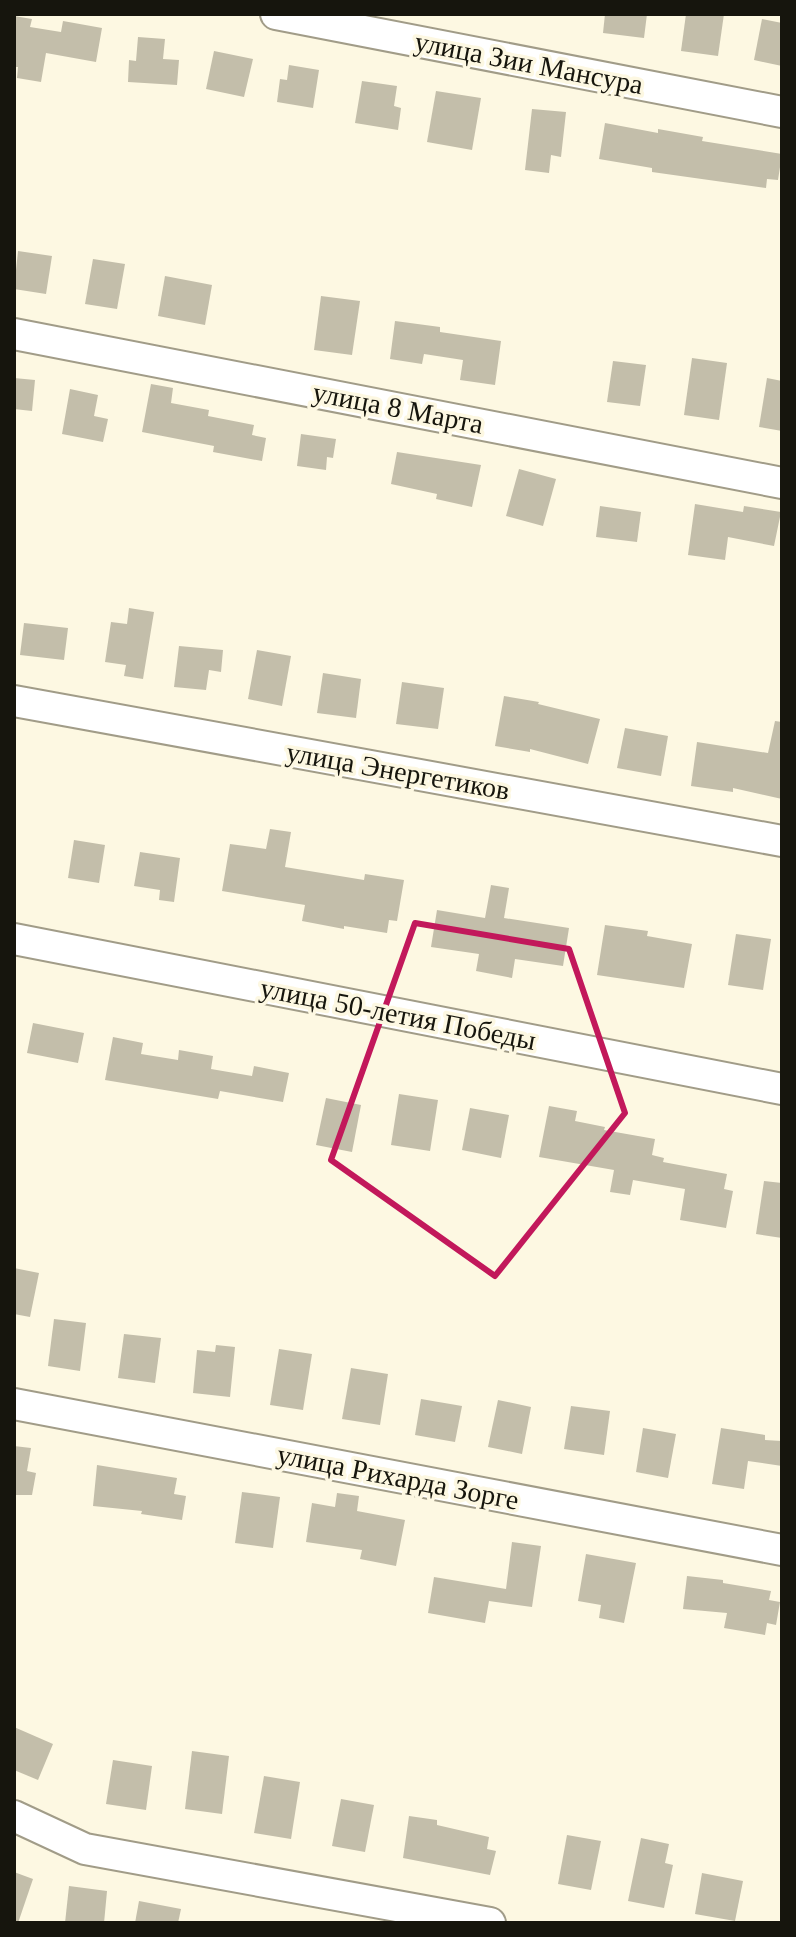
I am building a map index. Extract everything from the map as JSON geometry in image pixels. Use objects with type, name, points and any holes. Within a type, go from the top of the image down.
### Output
[{"type":"street","name":"улица Зии Мансура","points":[[276,14],[782,112]]},
{"type":"street","name":"улица 8 Марта","points":[[14,334],[782,483]]},
{"type":"street","name":"улица Энергетиков","points":[[14,701],[782,841]]},
{"type":"street","name":"улица 50-летия Победы","points":[[14,939],[782,1089]]},
{"type":"street","name":"улица Рихарда Зорге","points":[[14,1404],[782,1550]]},
{"type":"street","points":[[14,1816],[85,1849],[490,1923]]},
{"type":"highlighted area","points":[[415,923],[569,949],[625,1113],[495,1276],[331,1160]]},
{"type":"building","points":[[605,14],[647,14],[644,38],[603,33]]},
{"type":"building","points":[[686,14],[724,14],[718,56],[681,51]]},
{"type":"building","points":[[14,16],[32,19],[30,27],[61,32],[63,21],[102,28],[96,62],[46,53],[41,82],[17,78],[18,67],[14,67]]},
{"type":"building","points":[[762,19],[782,23],[782,66],[754,60]]},
{"type":"building","points":[[138,37],[165,39],[163,59],[179,60],[177,85],[128,82],[129,60],[136,61]]},
{"type":"building","points":[[214,51],[253,59],[244,97],[206,89]]},
{"type":"building","points":[[289,65],[319,70],[313,108],[277,102],[280,79],[287,80]]},
{"type":"building","points":[[362,81],[397,86],[394,106],[401,108],[398,130],[355,123]]},
{"type":"building","points":[[436,91],[481,98],[472,150],[427,142]]},
{"type":"building","points":[[532,109],[566,112],[561,157],[551,155],[549,173],[525,170]]},
{"type":"building","points":[[605,123],[658,133],[658,129],[703,137],[702,141],[782,154],[778,180],[767,179],[766,188],[652,172],[652,168],[599,159]]},
{"type":"building","points":[[18,251],[52,256],[46,294],[14,289]]},
{"type":"building","points":[[93,259],[125,264],[117,309],[85,304]]},
{"type":"building","points":[[165,276],[212,285],[205,325],[158,316]]},
{"type":"building","points":[[321,296],[360,301],[352,355],[314,350]]},
{"type":"building","points":[[395,321],[440,327],[440,332],[501,341],[495,385],[460,380],[463,360],[424,354],[422,364],[390,359]]},
{"type":"building","points":[[692,358],[727,363],[719,420],[684,415]]},
{"type":"building","points":[[613,361],[646,365],[640,406],[607,402]]},
{"type":"building","points":[[14,378],[35,380],[32,411],[14,409]]},
{"type":"building","points":[[767,378],[782,381],[782,431],[759,427]]},
{"type":"building","points":[[151,384],[173,388],[171,403],[209,410],[208,416],[254,425],[252,435],[266,438],[262,461],[213,452],[214,446],[142,432]]},
{"type":"building","points":[[70,389],[98,395],[94,416],[108,419],[103,442],[62,434]]},
{"type":"building","points":[[301,434],[336,439],[333,458],[327,457],[326,470],[297,466]]},
{"type":"building","points":[[397,452],[481,465],[472,507],[436,499],[437,494],[391,484]]},
{"type":"building","points":[[519,469],[556,479],[543,526],[506,516]]},
{"type":"building","points":[[695,504],[743,512],[744,506],[781,512],[774,546],[728,537],[725,560],[688,555]]},
{"type":"building","points":[[600,506],[641,512],[637,542],[596,537]]},
{"type":"building","points":[[129,608],[154,612],[143,679],[124,676],[126,665],[105,662],[111,622],[127,624]]},
{"type":"building","points":[[24,623],[68,628],[64,660],[20,655]]},
{"type":"building","points":[[179,646],[223,650],[221,672],[209,670],[206,690],[174,687]]},
{"type":"building","points":[[257,650],[291,656],[282,706],[248,699]]},
{"type":"building","points":[[323,673],[361,679],[356,718],[317,713]]},
{"type":"building","points":[[402,682],[444,688],[438,729],[396,724]]},
{"type":"building","points":[[504,696],[600,719],[588,764],[530,749],[530,752],[495,746]]},
{"type":"building","points":[[775,721],[782,722],[782,799],[733,788],[733,792],[691,786],[697,742],[768,753]]},
{"type":"building","points":[[625,728],[668,736],[661,776],[617,768]]},
{"type":"building","points":[[270,829],[291,832],[285,867],[364,880],[365,874],[404,880],[397,921],[389,920],[387,933],[344,926],[344,929],[302,921],[305,905],[222,891],[230,844],[266,849]]},
{"type":"building","points":[[74,840],[105,845],[99,883],[68,878]]},
{"type":"building","points":[[140,852],[180,858],[174,902],[159,900],[160,890],[134,886]]},
{"type":"building","points":[[491,885],[509,888],[504,918],[569,928],[563,966],[515,959],[512,978],[476,971],[479,954],[431,947],[437,910],[485,918]]},
{"type":"building","points":[[605,925],[648,931],[647,936],[692,944],[684,988],[597,975]]},
{"type":"building","points":[[736,934],[771,939],[763,990],[728,985]]},
{"type":"building","points":[[33,1023],[84,1033],[78,1063],[27,1053]]},
{"type":"building","points":[[113,1037],[143,1043],[141,1054],[178,1060],[179,1050],[213,1056],[211,1069],[252,1076],[254,1066],[289,1073],[283,1102],[220,1091],[218,1099],[105,1080]]},
{"type":"building","points":[[399,1094],[438,1100],[430,1151],[391,1145]]},
{"type":"building","points":[[326,1098],[361,1105],[352,1152],[316,1145]]},
{"type":"building","points":[[549,1106],[577,1111],[575,1121],[605,1127],[604,1130],[655,1139],[652,1155],[664,1158],[663,1162],[727,1174],[724,1189],[733,1191],[726,1228],[680,1220],[685,1189],[633,1180],[630,1195],[610,1192],[614,1170],[539,1157]]},
{"type":"building","points":[[470,1108],[509,1115],[501,1158],[462,1150]]},
{"type":"building","points":[[764,1181],[782,1183],[782,1238],[756,1234]]},
{"type":"building","points":[[14,1268],[39,1273],[30,1317],[14,1314]]},
{"type":"building","points":[[54,1319],[86,1323],[80,1371],[48,1366]]},
{"type":"building","points":[[124,1334],[161,1338],[155,1383],[118,1378]]},
{"type":"building","points":[[216,1345],[235,1347],[230,1397],[193,1393],[197,1350],[215,1352]]},
{"type":"building","points":[[279,1349],[312,1354],[303,1410],[270,1405]]},
{"type":"building","points":[[351,1368],[388,1374],[380,1425],[342,1419]]},
{"type":"building","points":[[421,1399],[462,1406],[455,1442],[415,1435]]},
{"type":"building","points":[[498,1400],[531,1407],[522,1454],[488,1447]]},
{"type":"building","points":[[571,1406],[610,1411],[604,1455],[564,1449]]},
{"type":"building","points":[[643,1428],[676,1434],[668,1478],[636,1472]]},
{"type":"building","points":[[721,1428],[765,1435],[765,1440],[782,1441],[782,1466],[748,1461],[744,1489],[712,1484]]},
{"type":"building","points":[[14,1446],[31,1448],[27,1471],[36,1473],[32,1495],[14,1495]]},
{"type":"building","points":[[97,1465],[177,1478],[174,1494],[186,1496],[182,1520],[141,1514],[142,1511],[93,1506]]},
{"type":"building","points":[[242,1492],[280,1497],[273,1548],[235,1543]]},
{"type":"building","points":[[337,1493],[359,1496],[357,1511],[405,1520],[396,1566],[360,1559],[362,1550],[306,1542],[312,1503],[335,1507]]},
{"type":"building","points":[[512,1542],[541,1546],[532,1607],[489,1601],[485,1623],[428,1613],[434,1577],[506,1589]]},
{"type":"building","points":[[586,1554],[636,1563],[624,1623],[599,1618],[601,1605],[578,1601]]},
{"type":"building","points":[[687,1576],[771,1591],[769,1600],[780,1602],[776,1625],[767,1623],[765,1635],[724,1628],[727,1613],[683,1609]]},
{"type":"building","points":[[14,1727],[53,1744],[38,1780],[14,1770]]},
{"type":"building","points":[[192,1751],[229,1756],[222,1814],[185,1809]]},
{"type":"building","points":[[113,1760],[152,1766],[146,1810],[106,1804]]},
{"type":"building","points":[[264,1776],[300,1782],[291,1839],[254,1833]]},
{"type":"building","points":[[341,1799],[374,1805],[365,1852],[332,1846]]},
{"type":"building","points":[[409,1816],[437,1820],[437,1825],[489,1837],[487,1849],[496,1851],[490,1875],[403,1858]]},
{"type":"building","points":[[567,1835],[601,1841],[591,1890],[558,1884]]},
{"type":"building","points":[[641,1838],[669,1844],[665,1863],[673,1865],[664,1908],[628,1901]]},
{"type":"building","points":[[14,1872],[33,1879],[18,1923],[14,1923]]},
{"type":"building","points":[[702,1873],[743,1881],[735,1921],[695,1914]]},
{"type":"building","points":[[69,1886],[107,1891],[104,1923],[65,1923]]},
{"type":"building","points":[[139,1901],[181,1909],[178,1923],[135,1923]]}]
